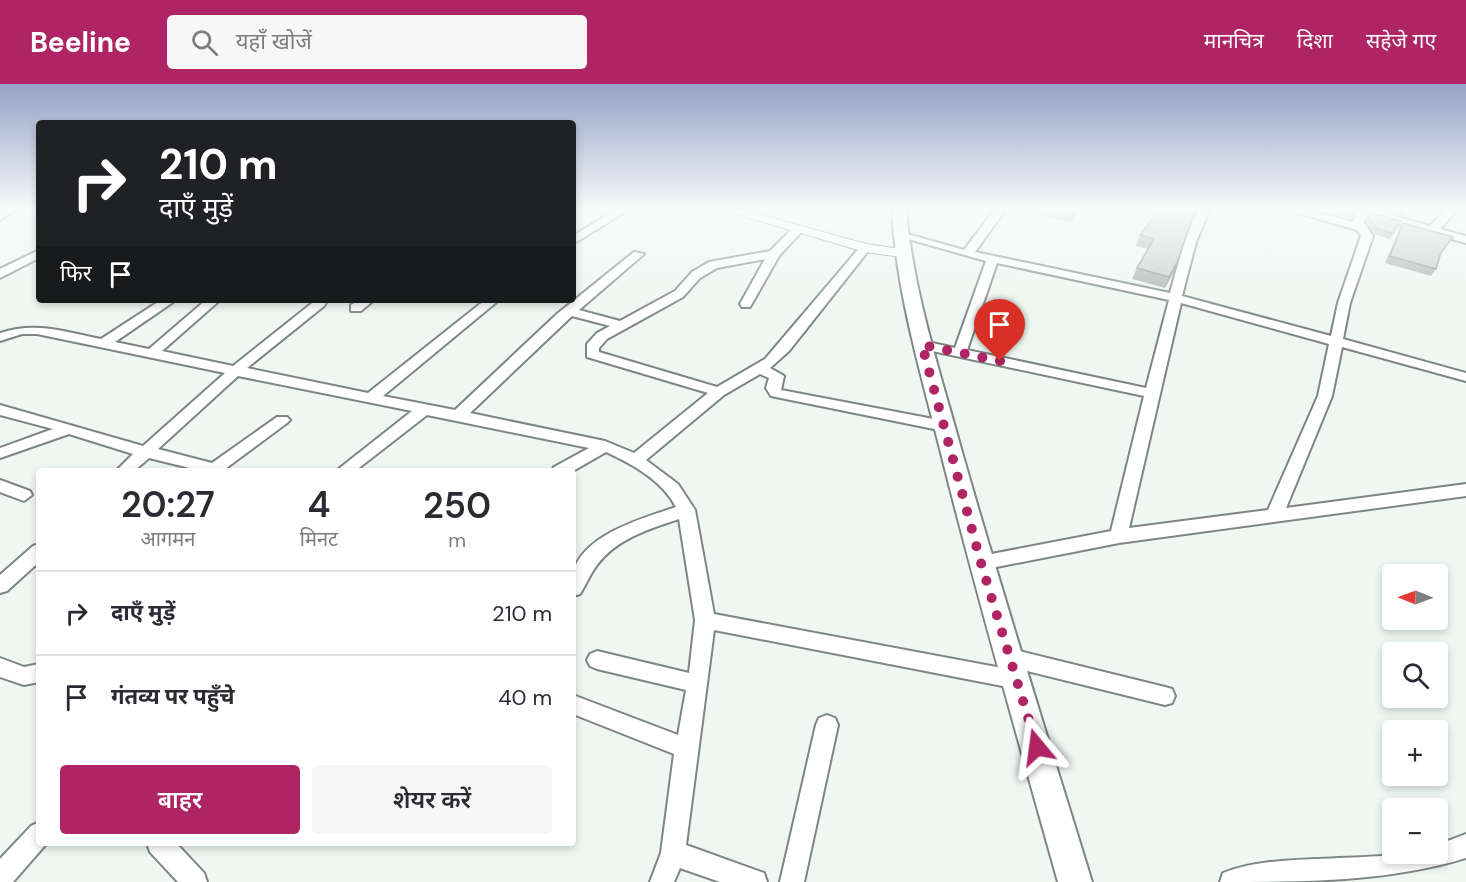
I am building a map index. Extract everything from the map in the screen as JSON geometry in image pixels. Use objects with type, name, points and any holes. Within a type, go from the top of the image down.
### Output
[{"type":"main road","points":[[901,246],[922,345],[981,563],[1075,882]]},
{"type":"street","points":[[746,304],[774,254],[781,246]]},
{"type":"street","points":[[859,246],[881,246]]},
{"type":"street","points":[[916,246],[993,259],[1176,298],[1466,377]]},
{"type":"street","points":[[967,254],[973,246]]},
{"type":"street","points":[[1119,536],[1150,393],[1190,246]]},
{"type":"street","points":[[1275,513],[1325,396],[1344,303],[1364,246]]},
{"type":"street","points":[[636,460],[718,392],[759,368],[784,348],[865,248]]},
{"type":"street","points":[[458,416],[570,311],[639,254]]},
{"type":"street","points":[[718,392],[592,354],[594,342],[679,294],[696,275],[713,265],[774,254]]},
{"type":"street","points":[[0,274],[36,255]]},
{"type":"street","points":[[960,352],[993,259]]},
{"type":"street","points":[[104,343],[165,303]]},
{"type":"street","points":[[152,353],[210,303]]},
{"type":"street","points":[[126,468],[236,370],[320,303]]},
{"type":"street","points":[[356,308],[364,303]]},
{"type":"street","points":[[371,398],[489,303]]},
{"type":"street","points":[[570,311],[621,325]]},
{"type":"street","points":[[0,337],[28,329],[605,446],[636,460],[680,496],[686,510],[705,620],[673,853],[662,882]]},
{"type":"street","points":[[922,345],[1150,393]]},
{"type":"street","points":[[759,368],[777,376],[773,388],[776,393],[944,426]]},
{"type":"street","points":[[348,468],[425,409]]},
{"type":"street","points":[[0,410],[211,468]]},
{"type":"street","points":[[219,468],[282,420]]},
{"type":"street","points":[[0,453],[43,440],[70,428]]},
{"type":"street","points":[[565,468],[605,446]]},
{"type":"street","points":[[0,486],[24,495]]},
{"type":"street","points":[[981,563],[1119,536],[1275,513],[1466,490]]},
{"type":"street","points":[[576,584],[594,556],[609,543],[649,523],[686,510]]},
{"type":"street","points":[[0,586],[36,554]]},
{"type":"street","points":[[705,620],[1014,669],[1165,696]]},
{"type":"street","points":[[0,656],[2,659],[0,666],[19,676],[28,677],[36,674]]},
{"type":"street","points":[[597,660],[698,684]]},
{"type":"street","points":[[576,706],[686,748]]},
{"type":"street","points":[[792,882],[827,724]]},
{"type":"street","points":[[0,878],[36,837]]},
{"type":"street","points":[[162,846],[195,882]]},
{"type":"street","points":[[1232,882],[1290,873],[1375,869],[1420,863],[1466,846]]},
{"type":"street","points":[[673,853],[755,882]]},
{"type":"building","points":[[1150,246],[1183,246],[1169,277],[1137,268]]},
{"type":"building","points":[[1394,246],[1446,246],[1441,252],[1436,269],[1390,256]]},
{"type":"route","points":[[1000,361],[922,345],[981,563],[1037,747]]}]
